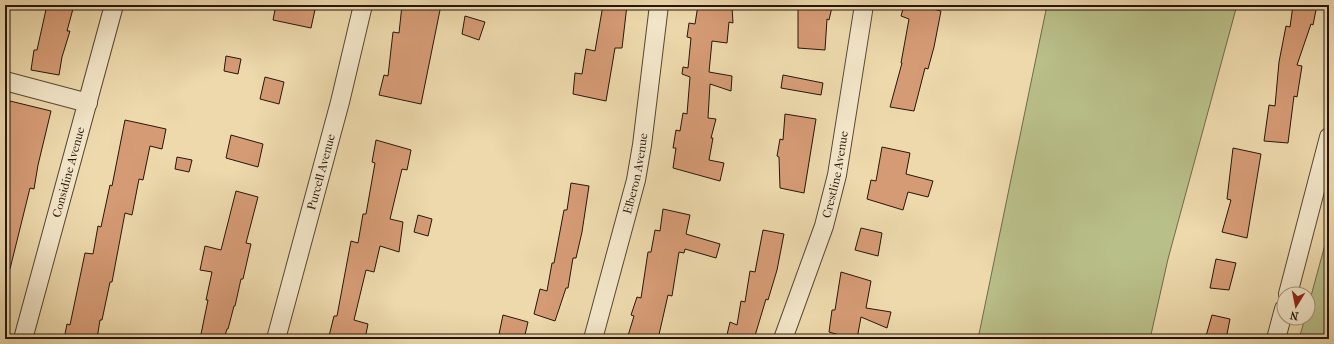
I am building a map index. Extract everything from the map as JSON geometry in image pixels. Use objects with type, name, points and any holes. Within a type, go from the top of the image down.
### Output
[{"type":"street","name":"Considine Avenue","points":[[23,339],[114,5]]},
{"type":"street","name":"Purcell Avenue","points":[[276,339],[340,102],[363,5]]},
{"type":"street","name":"Elberon Avenue","points":[[593,339],[636,180],[642,145],[659,5]]},
{"type":"street","name":"Crestline Avenue","points":[[783,339],[824,226],[837,175],[864,5]]},
{"type":"street","points":[[5,81],[88,103]]},
{"type":"street","points":[[1290,286],[1329,138]]},
{"type":"street","points":[[1276,339],[1279,326]]},
{"type":"green space","points":[[1047,5],[1237,5],[1168,259],[1150,339],[978,339]]},
{"type":"green space","points":[[1329,230],[1329,339],[1299,339],[1303,326],[1316,326],[1316,286],[1314,286]]},
{"type":"building","points":[[47,5],[74,5],[67,31],[70,31],[62,57],[59,75],[31,70],[34,50],[37,50]]},
{"type":"building","points":[[276,5],[316,5],[311,28],[273,20]]},
{"type":"building","points":[[402,5],[441,5],[421,104],[379,95],[384,75],[388,76],[393,32],[399,33]]},
{"type":"building","points":[[603,5],[627,5],[622,48],[615,48],[606,101],[573,94],[575,73],[582,74],[586,49],[595,51]]},
{"type":"building","points":[[698,5],[732,7],[733,23],[729,22],[727,43],[712,41],[709,72],[732,76],[731,91],[710,84],[708,118],[716,119],[711,138],[713,138],[709,160],[724,163],[720,181],[673,168],[676,148],[673,148],[676,130],[680,131],[683,113],[687,114],[690,77],[682,74],[683,67],[688,68],[691,38],[687,37],[689,23],[695,24]]},
{"type":"building","points":[[798,5],[822,5],[832,7],[829,20],[827,19],[825,50],[798,48]]},
{"type":"building","points":[[904,5],[918,5],[941,11],[934,47],[928,69],[925,68],[914,111],[890,107],[902,63],[909,19],[901,16]]},
{"type":"building","points":[[1293,5],[1317,5],[1313,25],[1311,24],[1297,65],[1302,66],[1297,97],[1294,96],[1288,143],[1264,141],[1269,105],[1275,106],[1279,62],[1286,26],[1290,27]]},
{"type":"building","points":[[465,16],[485,22],[479,40],[462,34]]},
{"type":"building","points":[[226,56],[241,59],[238,74],[224,71]]},
{"type":"building","points":[[783,75],[823,83],[821,95],[781,88]]},
{"type":"building","points":[[265,77],[284,82],[279,104],[260,99]]},
{"type":"building","points":[[10,101],[51,111],[38,165],[34,189],[30,188],[10,269],[5,268],[5,171],[9,148],[5,147],[5,123]]},
{"type":"building","points":[[785,114],[816,119],[804,193],[780,188],[779,157],[777,156],[780,139],[783,140]]},
{"type":"building","points":[[125,120],[166,129],[162,149],[150,146],[143,180],[139,179],[132,215],[125,213],[112,282],[110,282],[102,320],[100,320],[97,339],[64,339],[67,324],[70,325],[85,253],[93,254],[98,226],[101,227],[110,185],[112,186]]},
{"type":"building","points":[[231,135],[263,144],[258,167],[226,158]]},
{"type":"building","points":[[376,140],[411,150],[407,170],[402,169],[390,219],[403,222],[399,252],[380,246],[374,272],[366,270],[354,320],[368,324],[365,339],[339,339],[329,336],[334,316],[337,316],[351,241],[358,243],[363,214],[366,214],[375,163],[372,162]]},
{"type":"building","points":[[882,147],[910,153],[906,174],[933,181],[928,197],[908,192],[903,210],[867,199],[871,180],[876,181]]},
{"type":"building","points":[[1233,148],[1261,154],[1247,238],[1222,232],[1231,200],[1227,199]]},
{"type":"building","points":[[177,157],[192,160],[189,172],[175,169]]},
{"type":"building","points":[[571,183],[589,186],[582,232],[576,258],[573,258],[568,288],[566,288],[555,321],[534,314],[540,289],[547,291],[564,210],[567,210]]},
{"type":"building","points":[[236,191],[258,197],[246,243],[251,244],[243,279],[241,279],[235,306],[224,339],[200,339],[212,272],[200,270],[205,246],[221,250]]},
{"type":"building","points":[[663,209],[690,215],[686,234],[720,244],[716,258],[685,249],[684,253],[679,252],[672,296],[668,295],[658,339],[627,339],[634,316],[631,315],[637,297],[641,298],[648,252],[651,252],[655,230],[660,231]]},
{"type":"building","points":[[418,215],[432,219],[428,236],[414,232]]},
{"type":"building","points":[[861,228],[882,233],[878,256],[855,250]]},
{"type":"building","points":[[763,230],[784,234],[777,270],[768,300],[766,299],[754,339],[726,339],[730,322],[737,325],[741,301],[745,302],[750,271],[755,272]]},
{"type":"building","points":[[1216,259],[1236,263],[1229,290],[1210,288]]},
{"type":"building","points":[[841,272],[871,281],[866,308],[891,312],[887,328],[861,317],[857,339],[829,332],[832,310],[835,310]]},
{"type":"building","points":[[503,315],[528,322],[524,339],[498,339]]},
{"type":"building","points":[[1212,315],[1230,319],[1226,339],[1215,339],[1206,336]]}]
